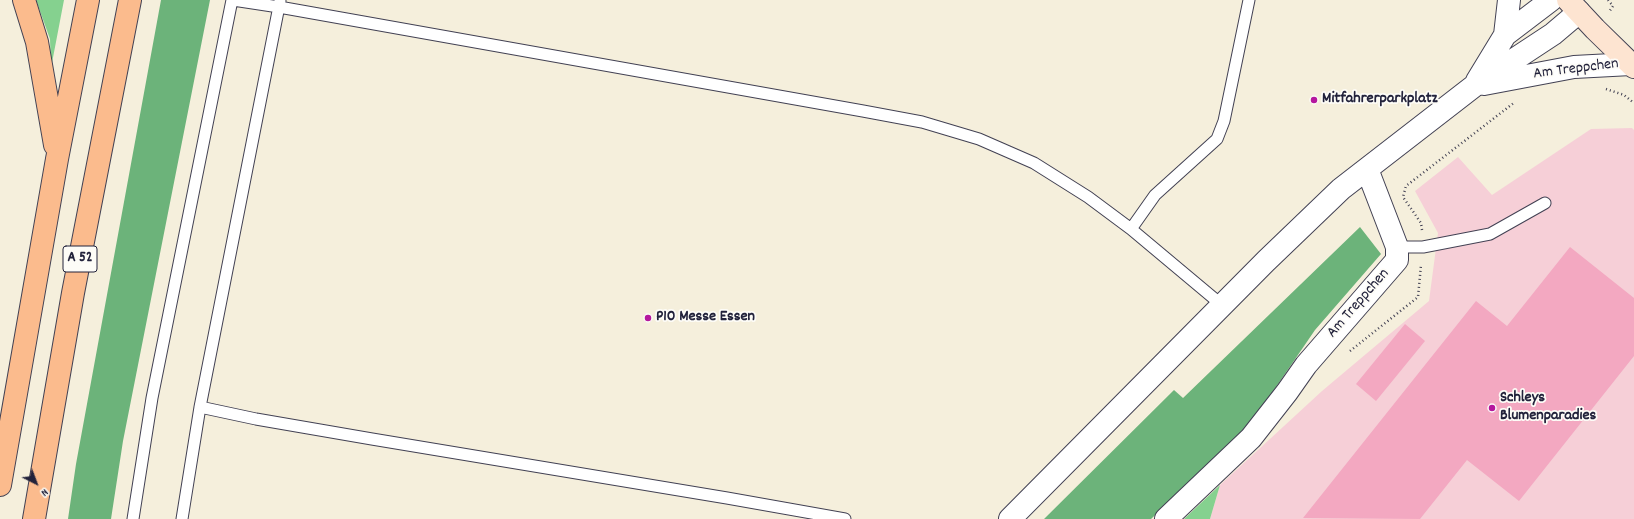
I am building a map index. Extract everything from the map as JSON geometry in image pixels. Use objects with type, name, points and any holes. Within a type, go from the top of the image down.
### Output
[{"type":"highway","points":[[24,0],[37,42],[57,158]]},
{"type":"highway","name":"A 52","points":[[0,485],[57,158],[88,0]]},
{"type":"highway","name":"A 52","points":[[34,519],[73,293],[130,0]]},
{"type":"main road","points":[[1573,6],[1632,66]]},
{"type":"street","name":"Am Treppchen","points":[[1474,86],[1504,35],[1509,0]]},
{"type":"street","name":"Am Treppchen","points":[[1504,35],[1551,0]]},
{"type":"street","name":"Am Treppchen","points":[[1010,519],[1295,233],[1341,189],[1474,86],[1553,34],[1573,6]]},
{"type":"street","name":"Am Treppchen","points":[[1474,86],[1574,67],[1632,66]]},
{"type":"street","points":[[1367,168],[1397,247]]},
{"type":"street","name":"Am Treppchen","points":[[1166,519],[1251,438],[1288,392],[1306,365],[1397,260],[1397,247]]},
{"type":"lane","points":[[133,519],[152,398],[232,0],[280,3],[922,122],[979,138],[1034,162],[1088,197],[1131,229],[1223,306]]},
{"type":"lane","points":[[1131,229],[1154,195],[1217,139],[1224,122],[1249,0]]},
{"type":"lane","points":[[182,519],[200,407],[280,3]]},
{"type":"lane","points":[[1397,247],[1423,247],[1490,234],[1544,203]]},
{"type":"lane","points":[[200,407],[372,439],[845,519]]},
{"type":"path","points":[[1599,88],[1624,94],[1634,103]]},
{"type":"path","points":[[1350,352],[1418,297],[1423,247],[1421,223],[1403,197],[1406,186],[1519,99]]},
{"type":"shaded area","points":[[1632,128],[1634,130],[1634,519],[1210,519],[1220,485],[1322,391],[1429,301],[1438,233],[1415,191],[1458,157],[1492,195],[1591,129]]},
{"type":"green space","points":[[36,0],[64,0],[51,68],[50,39]]},
{"type":"green space","points":[[161,0],[210,0],[123,441],[111,519],[68,519],[76,464]]},
{"type":"green space","points":[[1360,227],[1381,254],[1315,330],[1250,425],[1151,519],[1044,519],[1174,390],[1183,398]]},
{"type":"green space","points":[[1220,485],[1210,519],[1184,519]]},
{"type":"building","name":"Schleys Blumenparadies","points":[[1570,247],[1634,298],[1634,356],[1519,501],[1467,460],[1420,519],[1303,518],[1476,301],[1507,326]]},
{"type":"building","points":[[1405,324],[1425,341],[1376,401],[1356,384]]},
{"type":"place","name":"Mitfahrerparkplatz","points":[[1314,100]]},
{"type":"place","name":"P10 Messe Essen","points":[[648,318]]},
{"type":"place","name":"Schleys Blumenparadies","points":[[1492,408]]}]
